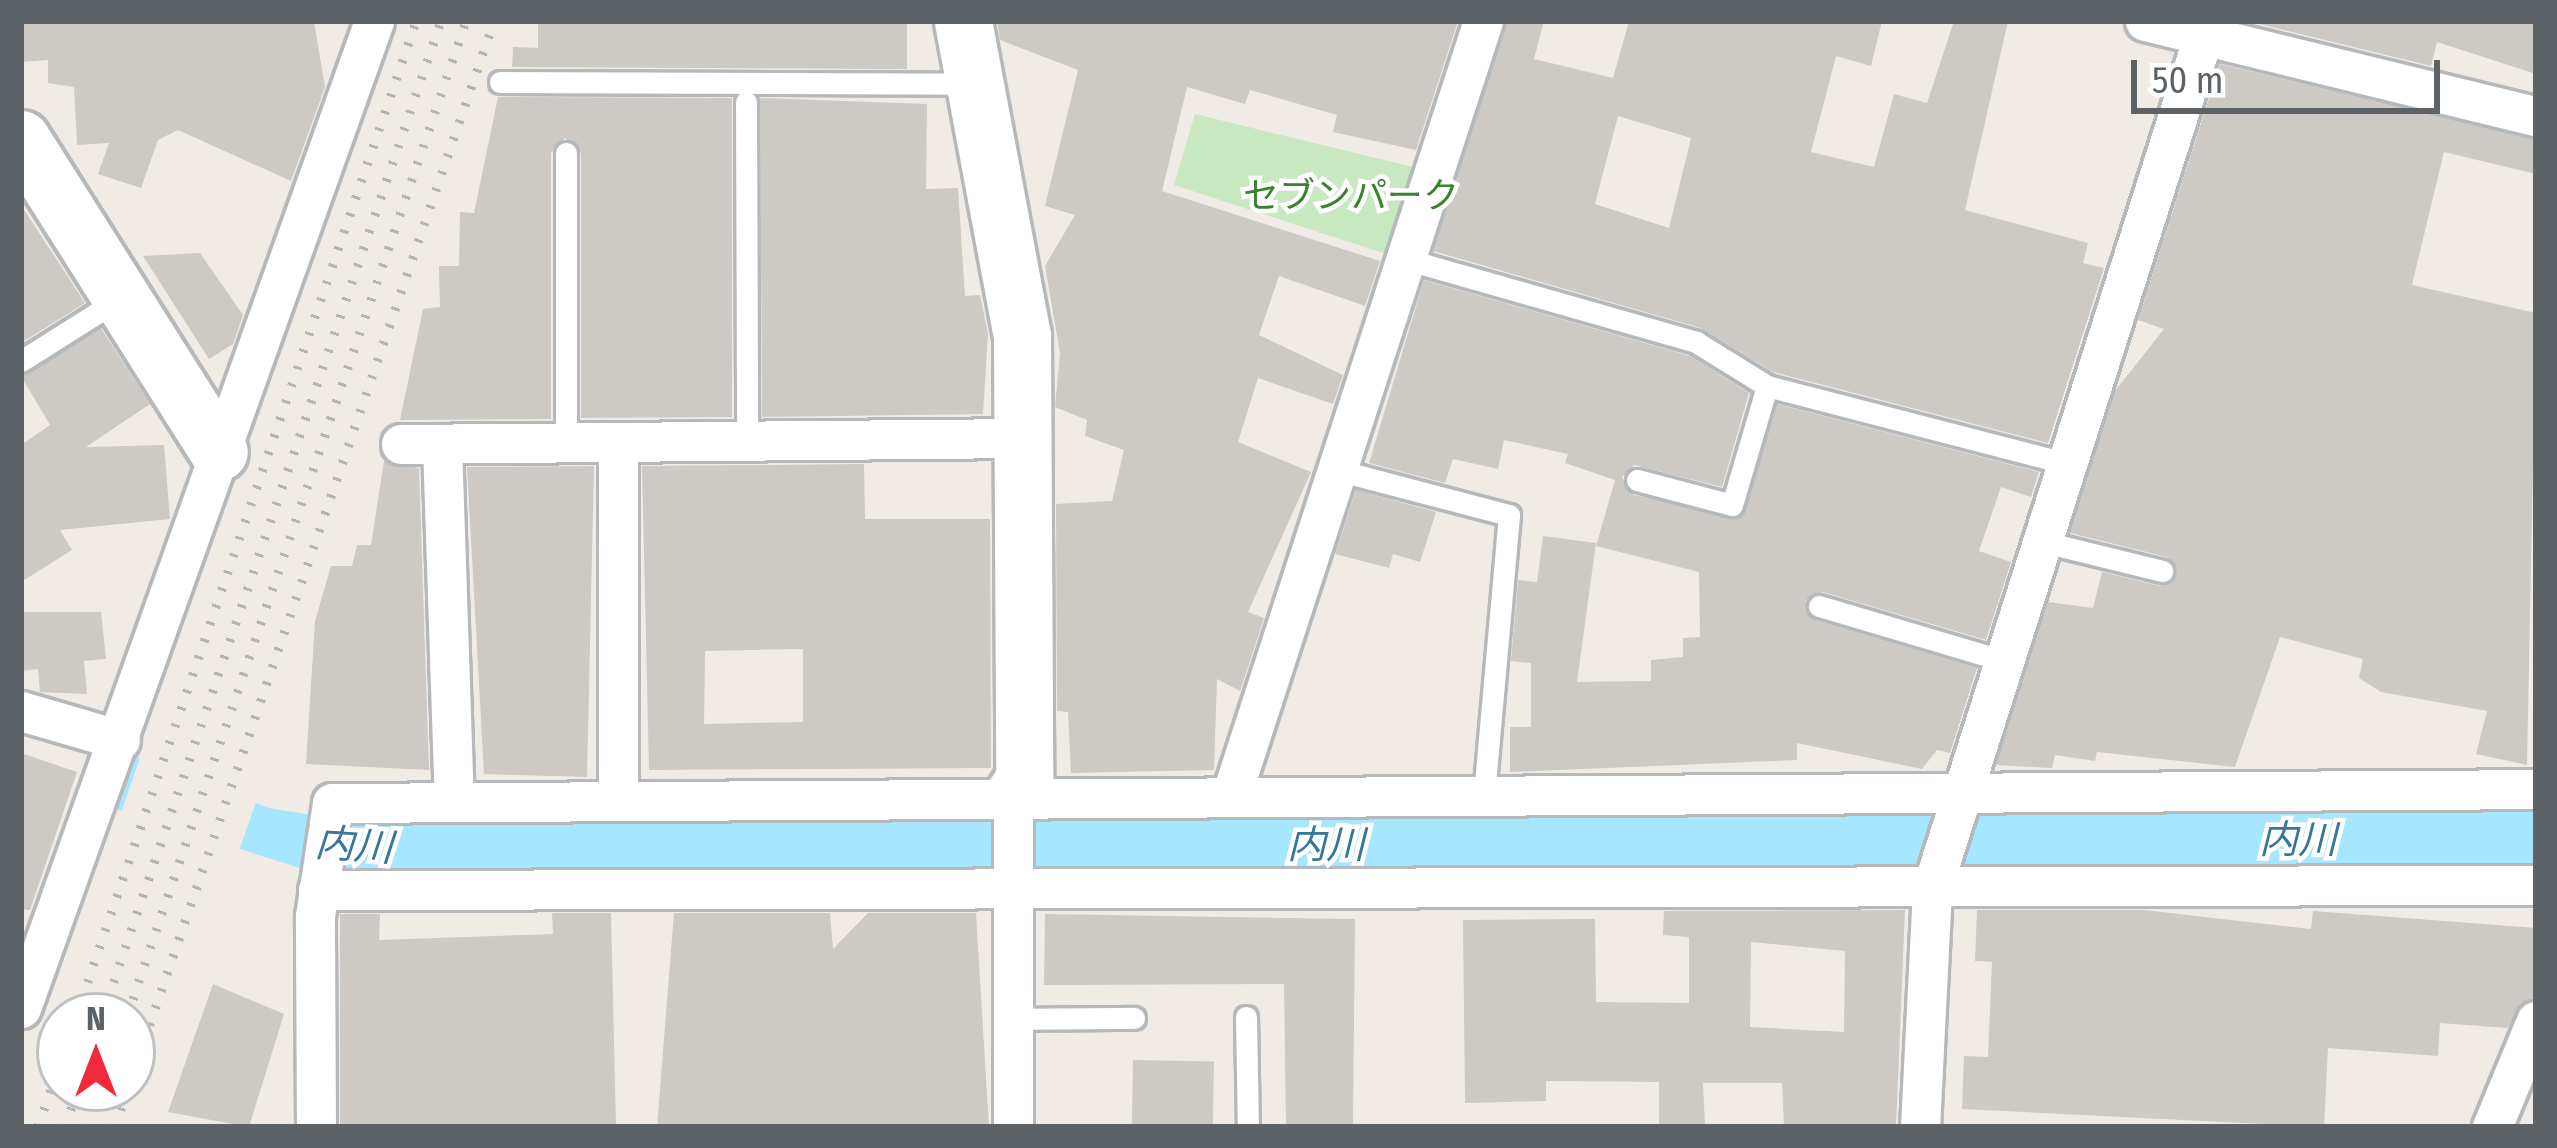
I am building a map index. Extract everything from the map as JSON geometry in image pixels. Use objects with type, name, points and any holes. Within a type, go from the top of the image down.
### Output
[{"type":"street","points":[[21,1008],[374,21]]},
{"type":"street","points":[[963,21],[1022,335],[1024,779],[1012,800],[1013,1127]]},
{"type":"street","points":[[1231,796],[1483,21]]},
{"type":"street","points":[[2145,21],[2206,28],[2536,116]]},
{"type":"street","points":[[1920,1127],[1932,888],[1958,794],[2206,28]]},
{"type":"street","points":[[21,140],[219,452]]},
{"type":"street","points":[[401,444],[1024,438]]},
{"type":"street","points":[[442,443],[454,802]]},
{"type":"street","points":[[618,443],[618,800]]},
{"type":"street","points":[[21,711],[120,740]]},
{"type":"street","points":[[316,1127],[319,883],[331,812],[454,802],[618,800],[2536,790]]},
{"type":"street","points":[[319,883],[2536,885]]},
{"type":"street","points":[[2492,1127],[2536,1022]]},
{"type":"lane","points":[[500,82],[976,85]]},
{"type":"lane","points":[[746,102],[747,443]]},
{"type":"lane","points":[[566,153],[566,443]]},
{"type":"lane","points":[[1406,259],[1696,342],[1767,386],[2065,463]]},
{"type":"lane","points":[[21,361],[119,298]]},
{"type":"lane","points":[[1637,480],[1732,505],[1767,386]]},
{"type":"lane","points":[[1337,470],[1509,515],[1484,795]]},
{"type":"lane","points":[[2040,541],[2162,571]]},
{"type":"lane","points":[[1819,606],[2001,660]]},
{"type":"lane","points":[[1246,1017],[1248,1127]]},
{"type":"lane","points":[[1012,1019],[1134,1018]]},
{"type":"green space","name":"セブンパーク","points":[[1195,114],[1413,167],[1386,254],[1174,185]]},
{"type":"water","name":"内川","points":[[135,756],[269,808],[343,820],[2536,808],[2536,869],[309,871],[115,809]]},
{"type":"pier","points":[[142,752],[259,792],[237,856],[120,815]]},
{"type":"building","points":[[21,21],[314,21],[325,87],[291,181],[178,130],[158,140],[141,188],[98,174],[109,143],[77,145],[74,87],[48,83],[48,60],[21,62]]},
{"type":"building","points":[[538,21],[907,21],[907,69],[512,67],[513,47],[538,48]]},
{"type":"building","points":[[997,21],[1458,21],[1416,150],[1333,132],[1337,115],[1250,90],[1245,104],[1187,87],[1162,191],[1380,261],[1365,306],[1279,276],[1259,335],[1343,375],[1333,404],[1258,378],[1238,442],[1311,472],[1248,612],[1264,618],[1240,691],[1217,679],[1214,770],[1071,773],[1068,712],[1057,711],[1056,504],[1112,501],[1124,450],[1085,436],[1087,420],[1055,407],[1060,353],[1045,266],[1075,215],[1045,206],[1078,70],[1000,40]]},
{"type":"building","points":[[1506,21],[1544,21],[1534,59],[1613,78],[1629,21],[1882,21],[1871,66],[1836,56],[1811,152],[1874,167],[1894,94],[1927,103],[1954,21],[2008,21],[1965,210],[2088,243],[2083,263],[2104,268],[2048,443],[1773,372],[1701,328],[1433,251]],"holes":[[[1618,116],[1691,138],[1669,228],[1595,204]]]},
{"type":"building","points":[[2247,21],[2536,21],[2536,74],[2437,42],[2431,66]]},
{"type":"building","points":[[2220,64],[2536,139],[2536,174],[2444,152],[2412,285],[2536,313],[2527,765],[2476,754],[2487,711],[2381,692],[2359,678],[2363,659],[2280,637],[2235,767],[2097,752],[2095,761],[2055,755],[2052,768],[1996,765],[2048,602],[2093,608],[2102,572],[2160,586],[2176,576],[2167,557],[2070,533],[2115,391],[2164,329],[2138,320]]},
{"type":"building","points":[[498,97],[732,98],[732,417],[581,418],[581,153],[565,138],[551,153],[551,419],[400,420],[423,309],[440,307],[439,266],[459,266],[460,212],[474,213]]},
{"type":"building","points":[[760,98],[927,104],[926,189],[958,188],[965,296],[980,295],[988,334],[983,414],[762,417]]},
{"type":"building","points":[[21,205],[85,303],[21,343]]},
{"type":"building","points":[[200,253],[243,315],[233,344],[209,359],[143,256]]},
{"type":"building","points":[[1424,280],[1690,356],[1749,393],[1722,487],[1634,465],[1622,477],[1633,495],[1742,516],[1777,404],[2039,472],[2031,497],[2001,487],[1979,551],[2011,562],[1986,640],[1823,592],[1805,601],[1815,620],[1977,668],[1950,753],[1937,750],[1922,769],[1797,743],[1797,760],[1510,772],[1510,727],[1531,727],[1531,663],[1511,661],[1518,580],[1537,582],[1543,536],[1596,543],[1577,682],[1651,681],[1651,660],[1683,657],[1683,638],[1700,637],[1699,572],[1596,546],[1615,480],[1565,463],[1568,454],[1504,440],[1498,469],[1453,459],[1445,483],[1369,463]]},
{"type":"building","points":[[101,328],[150,404],[86,447],[164,445],[170,519],[60,530],[72,550],[21,582],[21,445],[50,425],[21,376]]},
{"type":"building","points":[[384,461],[419,468],[429,770],[306,764],[315,621],[331,566],[352,566],[357,545],[371,545]]},
{"type":"building","points":[[864,464],[865,519],[990,519],[991,768],[649,770],[642,466]],"holes":[[[803,649],[803,722],[704,724],[705,651]]]},
{"type":"building","points":[[594,466],[587,777],[484,774],[467,467]]},
{"type":"building","points":[[1356,490],[1436,512],[1420,562],[1393,554],[1389,568],[1335,554]]},
{"type":"building","points":[[21,612],[101,612],[106,659],[84,661],[87,694],[40,692],[38,669],[21,671]]},
{"type":"building","points":[[21,753],[77,772],[30,910],[21,909]]},
{"type":"building","points":[[1905,910],[1896,1127],[1784,1127],[1782,1083],[1703,1083],[1705,1126],[1659,1127],[1659,1082],[1546,1081],[1546,1101],[1465,1103],[1463,920],[1595,919],[1596,1002],[1689,1003],[1689,937],[1663,935],[1664,911]],"holes":[[[1751,942],[1845,951],[1844,1032],[1750,1027]]]},
{"type":"building","points":[[1977,910],[2144,910],[2311,929],[2313,911],[2536,928],[2533,997],[2507,1028],[2440,1023],[2438,1056],[2328,1048],[2324,1127],[1962,1109],[1964,1056],[1988,1057],[1992,962],[1975,961]]},
{"type":"building","points":[[552,913],[611,913],[616,1127],[340,1127],[340,914],[380,914],[379,940],[553,934]]},
{"type":"building","points":[[674,913],[830,913],[833,949],[868,913],[976,913],[989,1127],[657,1127]]},
{"type":"building","points":[[1045,914],[1355,919],[1353,1127],[1286,1127],[1284,984],[1044,985]]},
{"type":"building","points":[[213,984],[284,1014],[249,1127],[168,1112]]},
{"type":"building","points":[[1133,1060],[1214,1061],[1213,1127],[1132,1127]]},
{"type":"railway","points":[[84,992],[416,21]]},
{"type":"railway","points":[[110,992],[441,21]]},
{"type":"railway","points":[[135,992],[466,21]]},
{"type":"railway","points":[[156,1006],[494,21]]},
{"type":"railway","points":[[38,1127],[43,1112]]},
{"type":"railway","points":[[65,1127],[70,1112]]},
{"type":"railway","points":[[88,1127],[93,1112]]},
{"type":"railway","points":[[115,1127],[120,1112]]}]
